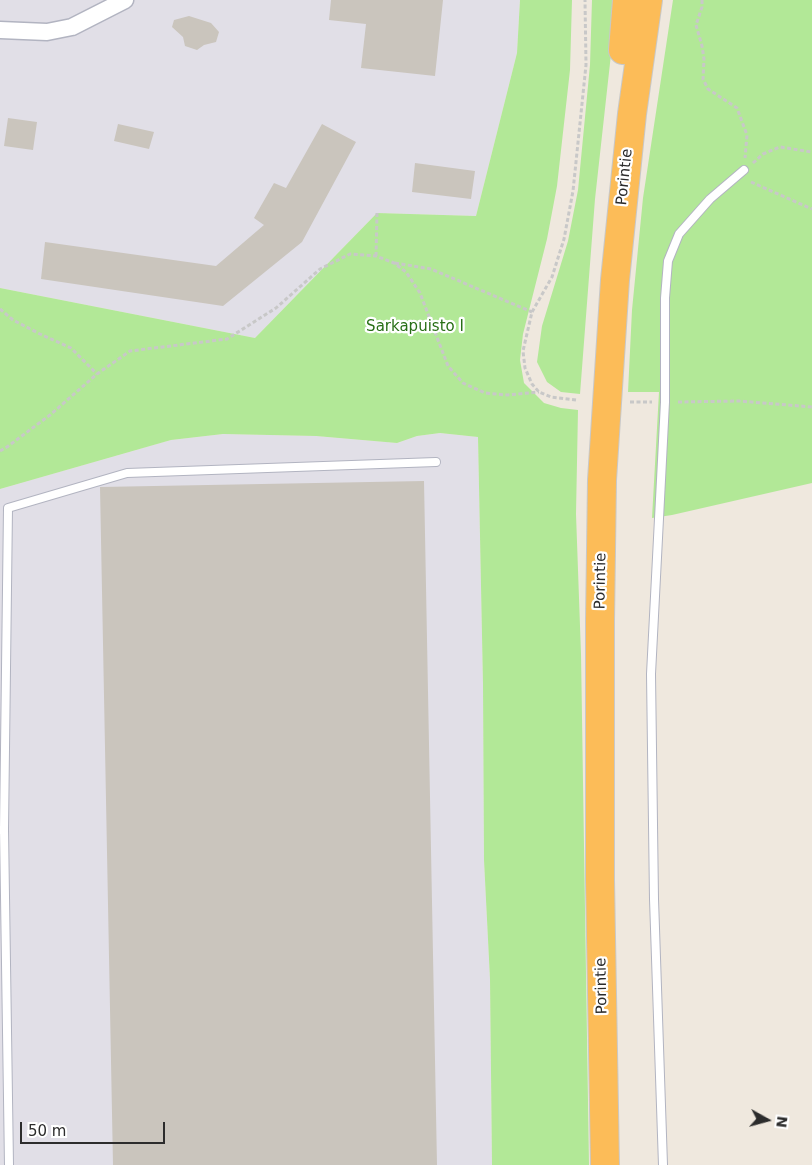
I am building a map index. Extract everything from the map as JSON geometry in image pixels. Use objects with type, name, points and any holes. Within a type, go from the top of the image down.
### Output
[{"type":"highway","points":[[627,0],[623,51],[632,114]]},
{"type":"highway","name":"Porintie","points":[[605,1165],[600,850],[602,490],[615,280],[632,114],[648,0]]},
{"type":"street","points":[[0,30],[47,32],[72,27],[124,0]]},
{"type":"lane","points":[[663,1165],[654,899],[651,674],[665,402],[665,298],[668,261],[679,234],[710,199],[744,170]]},
{"type":"lane","points":[[9,1165],[2,829],[8,508],[127,473],[436,462]]},
{"type":"path","points":[[539,392],[532,384],[525,368],[523,351],[532,312],[552,277],[564,240],[573,191],[586,65],[585,0]]},
{"type":"path","points":[[702,0],[702,7],[696,25],[703,53],[703,79],[708,89],[737,108],[747,135],[744,170],[748,181],[812,209]]},
{"type":"path","points":[[744,170],[763,154],[780,147],[812,152]]},
{"type":"path","points":[[376,256],[377,212]]},
{"type":"path","points":[[0,451],[50,415],[98,374],[130,352],[227,339],[276,308],[320,269],[350,254],[376,256],[394,262],[431,269],[532,312]]},
{"type":"path","points":[[394,262],[406,272],[420,293],[448,366],[464,383],[485,393],[507,395],[539,392],[552,397],[576,400]]},
{"type":"path","points":[[0,309],[20,324],[71,348],[98,374]]},
{"type":"path","points":[[627,402],[739,401],[812,408]]},
{"type":"shaded area","points":[[0,0],[520,0],[517,53],[476,216],[377,213],[255,338],[0,288]]},
{"type":"shaded area","points":[[440,433],[478,437],[484,860],[490,979],[492,1165],[0,1165],[0,489],[171,440],[223,434],[316,436],[397,443],[417,436]]},
{"type":"green space","name":"Sarkapuisto I","points":[[520,0],[572,0],[570,70],[557,186],[547,239],[523,334],[520,360],[524,383],[544,403],[578,410],[576,514],[581,654],[589,1165],[492,1165],[490,979],[484,860],[478,437],[440,433],[417,436],[397,443],[316,436],[223,434],[171,440],[0,489],[0,288],[255,338],[377,213],[476,216],[517,53]]},
{"type":"green space","points":[[592,0],[617,0],[595,199],[580,394],[561,392],[547,382],[537,362],[542,326],[568,241],[578,190],[590,65]]},
{"type":"green space","points":[[673,0],[812,0],[812,483],[652,518],[659,392],[628,392],[632,310],[643,198]]},
{"type":"building","points":[[331,0],[443,0],[435,76],[361,68],[366,24],[329,20]]},
{"type":"building","points":[[189,16],[211,23],[219,32],[216,42],[204,45],[197,50],[185,46],[183,37],[172,27],[174,20]]},
{"type":"building","points":[[8,118],[37,122],[33,150],[4,146]]},
{"type":"building","points":[[118,124],[154,132],[149,149],[114,141]]},
{"type":"building","points":[[322,124],[356,142],[302,242],[223,306],[41,279],[45,242],[216,266],[264,225],[254,218],[274,183],[286,188]]},
{"type":"building","points":[[415,163],[475,171],[471,199],[412,192]]},
{"type":"building","points":[[424,481],[437,1165],[113,1165],[100,487]]}]
